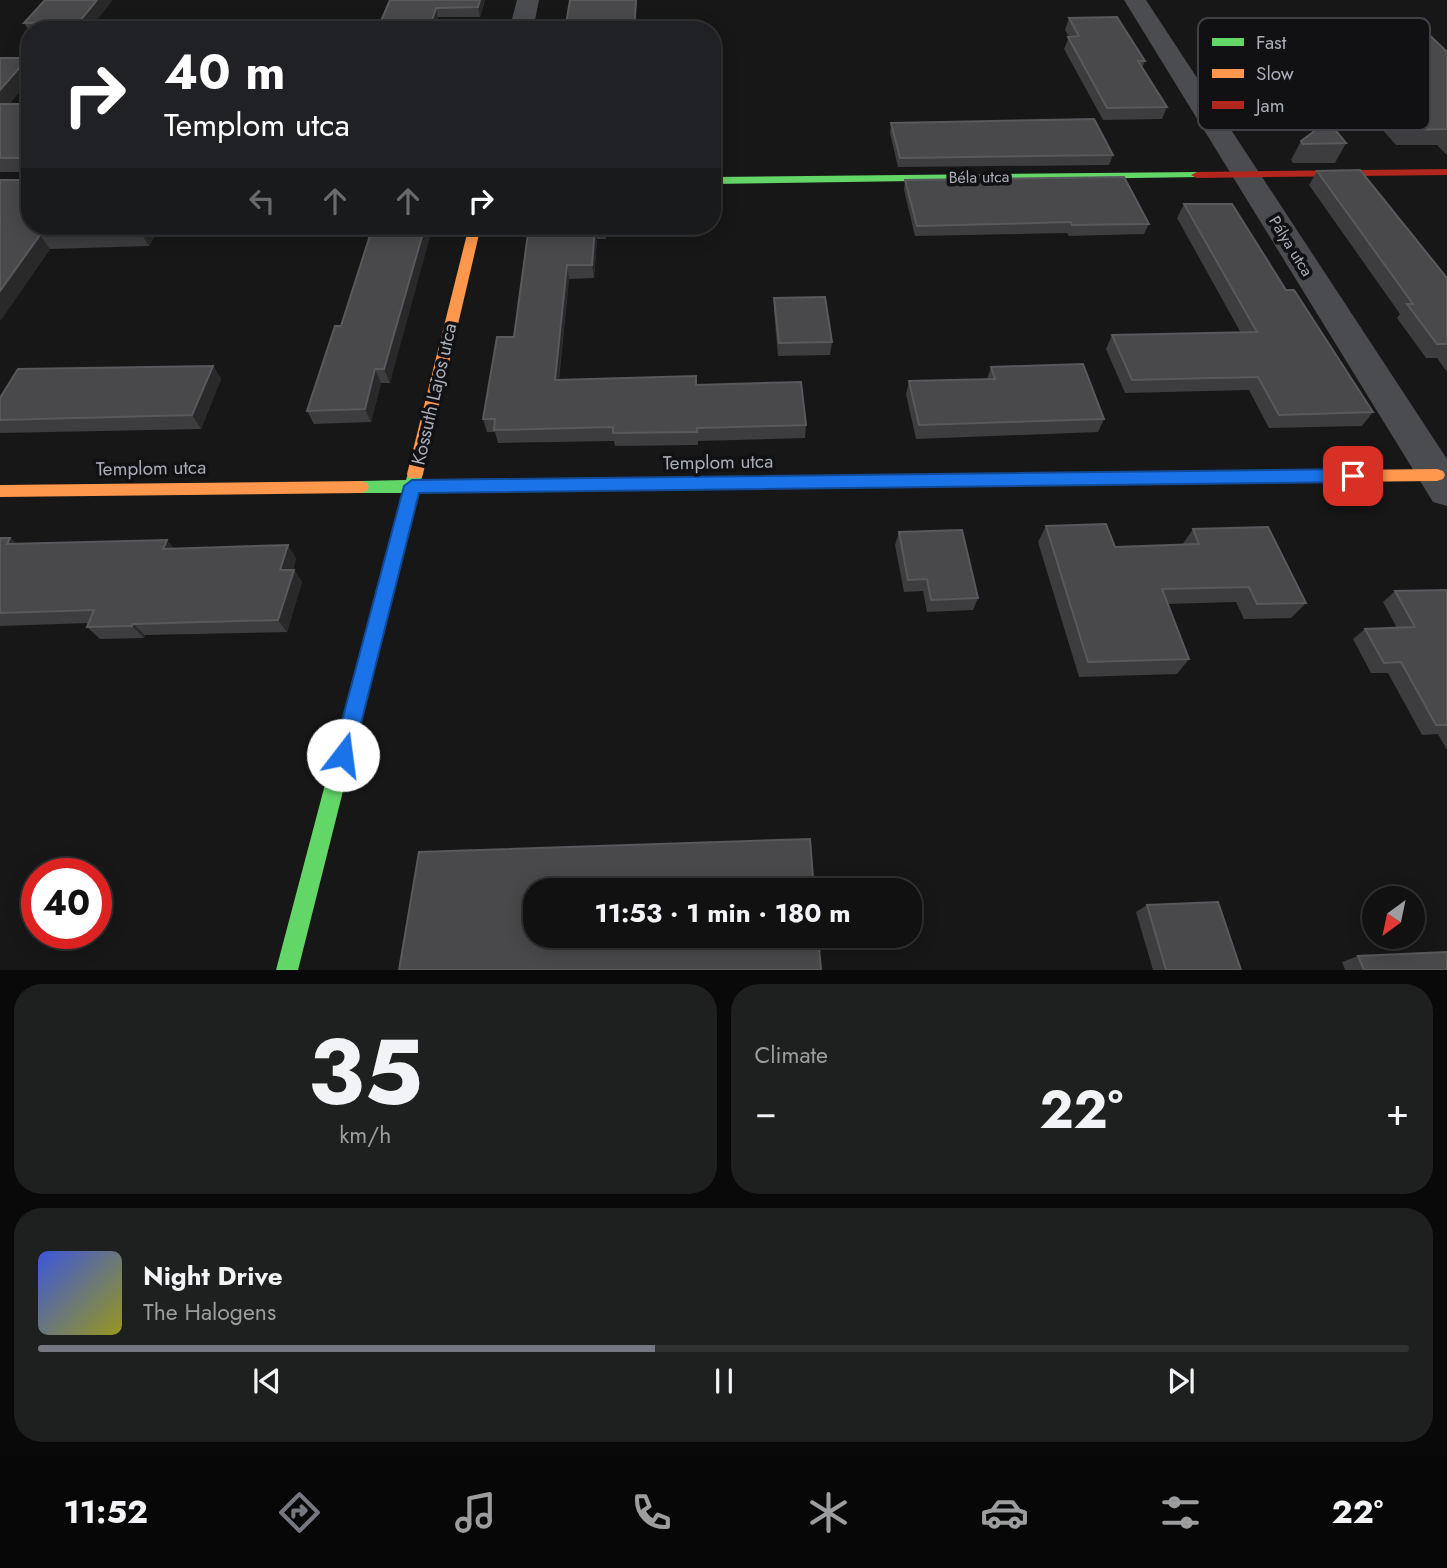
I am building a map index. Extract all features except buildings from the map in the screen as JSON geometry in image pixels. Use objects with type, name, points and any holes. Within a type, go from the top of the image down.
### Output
[{"type":"street","points":[[523,21],[528,0]]},
{"type":"street","name":"Pálya utca","points":[[1135,0],[1198,100]]},
{"type":"street","name":"Pálya utca","points":[[1217,130],[1442,483]]},
{"type":"street","name":"Béla utca","points":[[721,181],[1447,172]]},
{"type":"street","name":"Kossuth Lajos utca","points":[[287,970],[412,486],[473,235]]},
{"type":"street","name":"Templom utca","points":[[0,491],[412,486],[1442,483]]},
{"type":"traffic: fast","points":[[721,181],[1197,175]]},
{"type":"traffic: fast","points":[[287,970],[415,474]]},
{"type":"traffic: fast","points":[[361,487],[1149,478]]},
{"type":"traffic: slow","points":[[415,474],[473,235]]},
{"type":"traffic: slow","points":[[1149,478],[1437,475]]},
{"type":"traffic: slow","points":[[0,491],[361,487]]},
{"type":"traffic: jam","points":[[1197,175],[1447,172]]},
{"type":"route","points":[[343,755],[412,486],[1353,476]]}]
